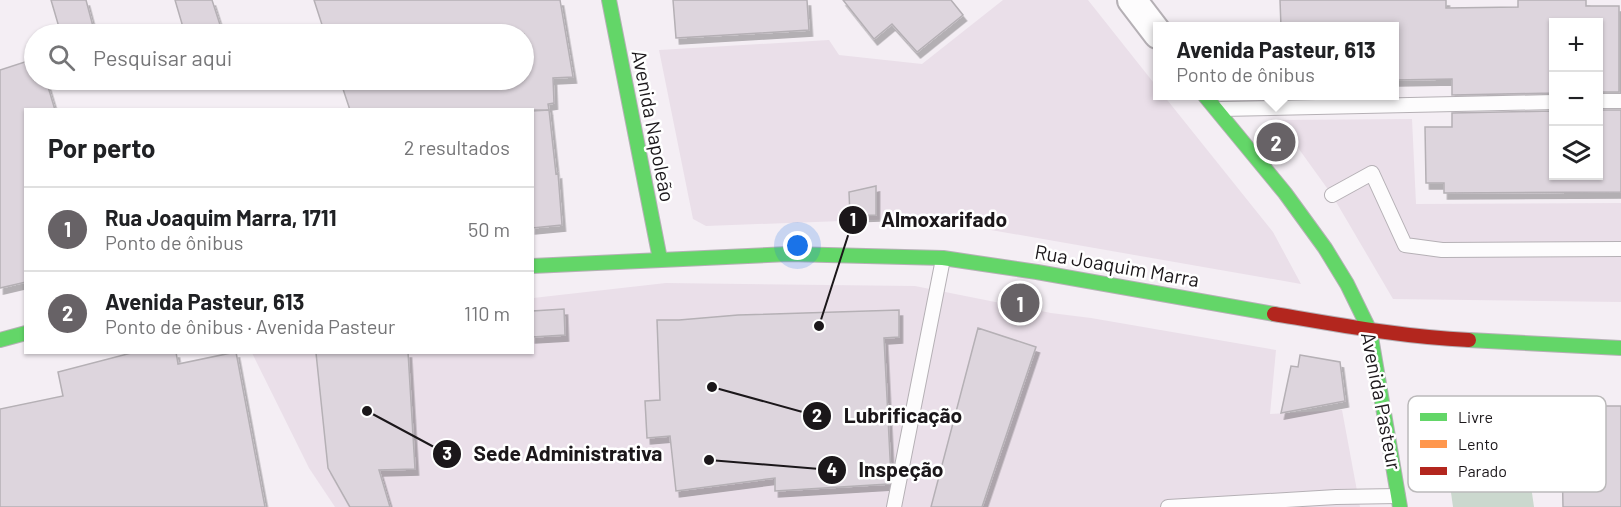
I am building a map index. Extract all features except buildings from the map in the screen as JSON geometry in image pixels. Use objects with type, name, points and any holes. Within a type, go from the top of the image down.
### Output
[{"type":"street","name":"Avenida Napoleão","points":[[609,0],[660,259]]},
{"type":"street","points":[[1132,0],[1153,27]]},
{"type":"street","name":"Avenida Pasteur","points":[[1208,100],[1285,193],[1326,248],[1370,331],[1399,501]]},
{"type":"street","name":"Rua Joaquim Marra","points":[[534,266],[789,254],[943,258],[1037,272],[1370,331],[1438,339],[1621,348]]},
{"type":"street","points":[[0,340],[24,334]]},
{"type":"lane","points":[[1603,101],[1621,101]]},
{"type":"lane","points":[[1216,109],[1549,102]]},
{"type":"lane","points":[[1332,195],[1372,173],[1405,245],[1442,250],[1621,249]]},
{"type":"lane","points":[[894,507],[943,258]]},
{"type":"lane","points":[[1168,507],[1336,497],[1399,501]]},
{"type":"shaded area","points":[[1003,0],[1088,0],[1153,82],[1153,100],[1167,100],[1273,232],[1301,284],[922,218],[706,226],[693,219],[659,50],[829,40],[839,55],[922,64]]},
{"type":"shaded area","points":[[1412,119],[1416,204],[1621,203],[1621,302],[1393,299],[1332,195],[1278,120]]},
{"type":"shaded area","points":[[666,283],[915,286],[1051,313],[1276,350],[1270,414],[1342,410],[1360,507],[335,507],[309,468],[252,354],[534,354],[534,298]]},
{"type":"shaded area","points":[[1451,492],[1532,492],[1534,507],[1453,507]]},
{"type":"traffic: fast","points":[[609,0],[660,259]]},
{"type":"traffic: fast","points":[[1208,100],[1285,193],[1325,248],[1347,284],[1370,331],[1400,507]]},
{"type":"traffic: fast","points":[[534,266],[789,254],[943,258],[1037,272],[1274,314]]},
{"type":"traffic: fast","points":[[0,340],[24,334]]},
{"type":"traffic: fast","points":[[1469,340],[1621,348]]},
{"type":"traffic: jam","points":[[1274,314],[1395,333],[1469,340]]},
{"type":"place","name":"Avenida Pasteur, 613","points":[[1276,142]]},
{"type":"place","name":"Rua Joaquim Marra, 1711","points":[[1020,303]]},
{"type":"place","name":"Almoxarifado","points":[[819,326]]},
{"type":"place","name":"Lubrificação","points":[[712,387]]},
{"type":"place","name":"Sede Administrativa","points":[[367,411]]},
{"type":"place","name":"Inspeção","points":[[709,460]]}]
